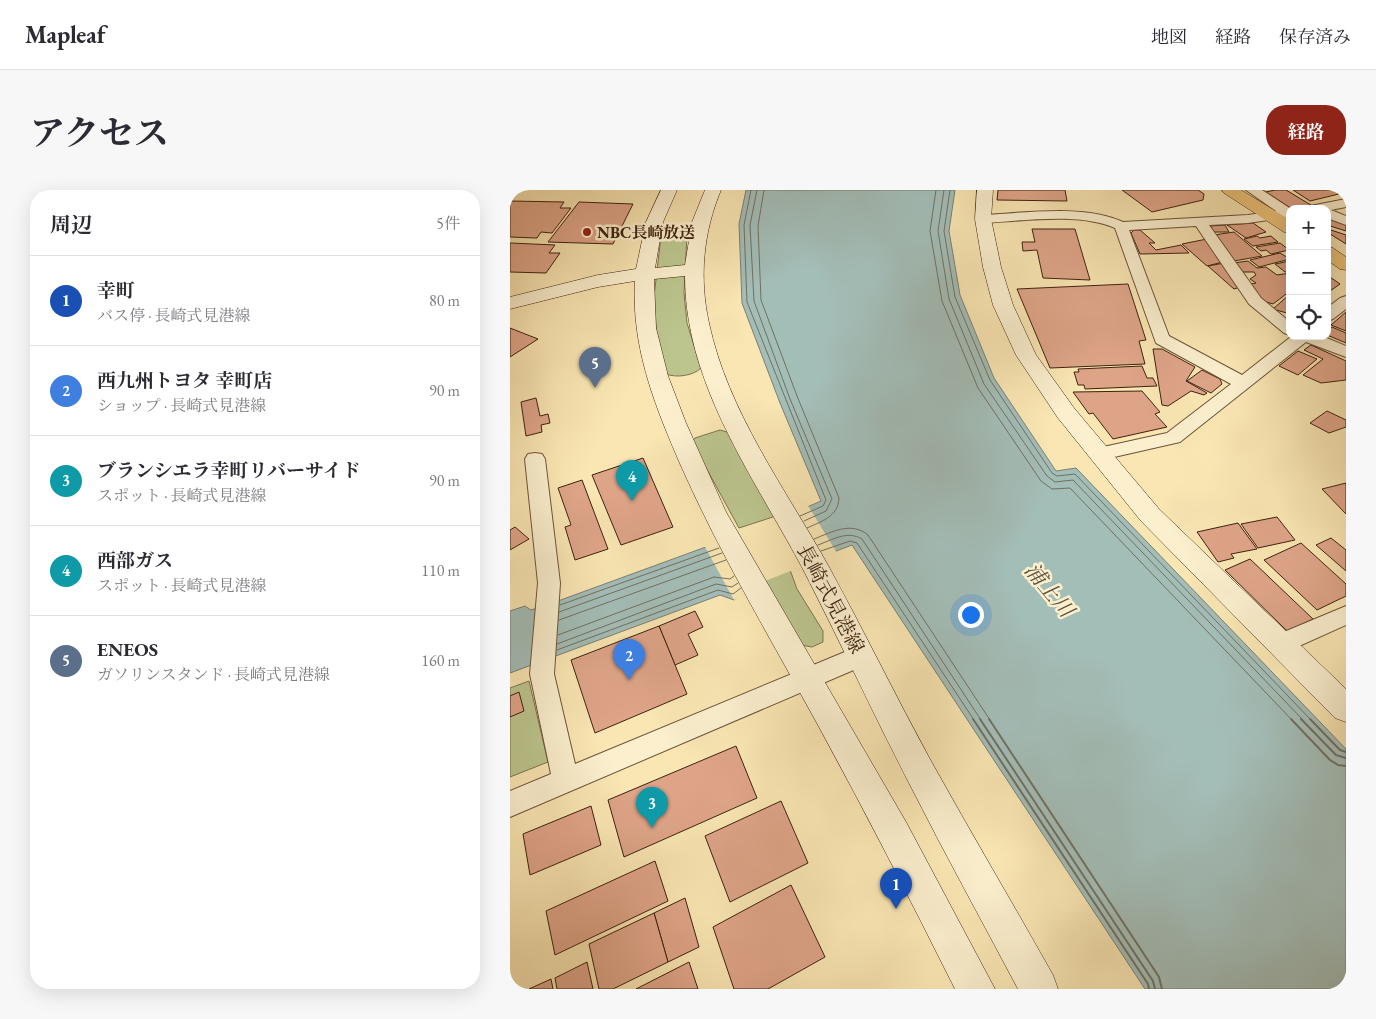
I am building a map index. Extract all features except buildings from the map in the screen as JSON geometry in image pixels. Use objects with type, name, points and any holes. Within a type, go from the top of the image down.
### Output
[{"type":"highway","points":[[1230,190],[1271,216],[1286,218]]},
{"type":"highway","points":[[1331,255],[1346,265]]},
{"type":"main road","points":[[669,190],[662,203],[652,234],[644,298],[646,329],[657,375],[673,420],[722,528],[888,822],[976,989]]},
{"type":"main road","name":"長崎式見港線","points":[[713,190],[706,204],[699,231],[693,290],[700,326],[724,400],[820,576],[936,802],[1040,989]]},
{"type":"main road","points":[[985,190],[983,219],[992,267],[1003,305],[1026,355],[1066,413],[1150,515],[1346,709]]},
{"type":"main road","points":[[510,303],[598,280],[694,270]]},
{"type":"street","points":[[1252,190],[1286,216]]},
{"type":"street","points":[[1331,206],[1346,203]]},
{"type":"street","points":[[1331,215],[1346,221]]},
{"type":"street","points":[[983,219],[1089,216],[1116,222],[1122,226],[1162,339],[1243,383]]},
{"type":"street","points":[[1122,226],[1271,216]]},
{"type":"street","points":[[1199,221],[1255,301],[1286,327]]},
{"type":"street","points":[[1331,313],[1346,301]]},
{"type":"street","points":[[1101,454],[1173,438],[1298,340]]},
{"type":"street","points":[[1317,340],[1346,352]]},
{"type":"street","points":[[535,459],[549,583],[542,674],[566,782]]},
{"type":"street","points":[[1280,644],[1346,615]]},
{"type":"street","points":[[510,804],[808,680],[861,656]]},
{"type":"green space","points":[[683,233],[687,235],[684,293],[687,323],[701,368],[684,376],[675,376],[666,374],[656,329],[654,297],[661,236],[663,234]]},
{"type":"green space","points":[[720,430],[727,432],[776,516],[739,528],[692,442],[695,438]]},
{"type":"green space","points":[[789,567],[797,589],[823,631],[823,642],[812,647],[801,645],[763,579]]},
{"type":"green space","points":[[529,681],[548,762],[510,777],[510,688]]},
{"type":"water","name":"浦上川","points":[[746,190],[955,190],[949,231],[960,295],[994,378],[1056,471],[1076,468],[1346,749],[1346,989],[1145,989],[852,545],[763,579],[734,600],[720,595],[510,673],[510,611],[525,606],[531,610],[558,601],[766,525],[821,501],[780,403],[742,303],[739,224]]},
{"type":"pier","points":[[807,504],[837,553],[765,581],[744,596],[734,600],[704,545]]},
{"type":"place","name":"NBC長崎放送","points":[[587,232]]},
{"type":"place","name":"ENEOS","points":[[595,388]]},
{"type":"place","name":"西部ガス","points":[[632,501]]},
{"type":"place","name":"西九州トヨタ 幸町店","points":[[629,680]]},
{"type":"place","name":"ブランシエラ幸町リバーサイド","points":[[652,828]]},
{"type":"place","name":"幸町","points":[[896,909]]}]
